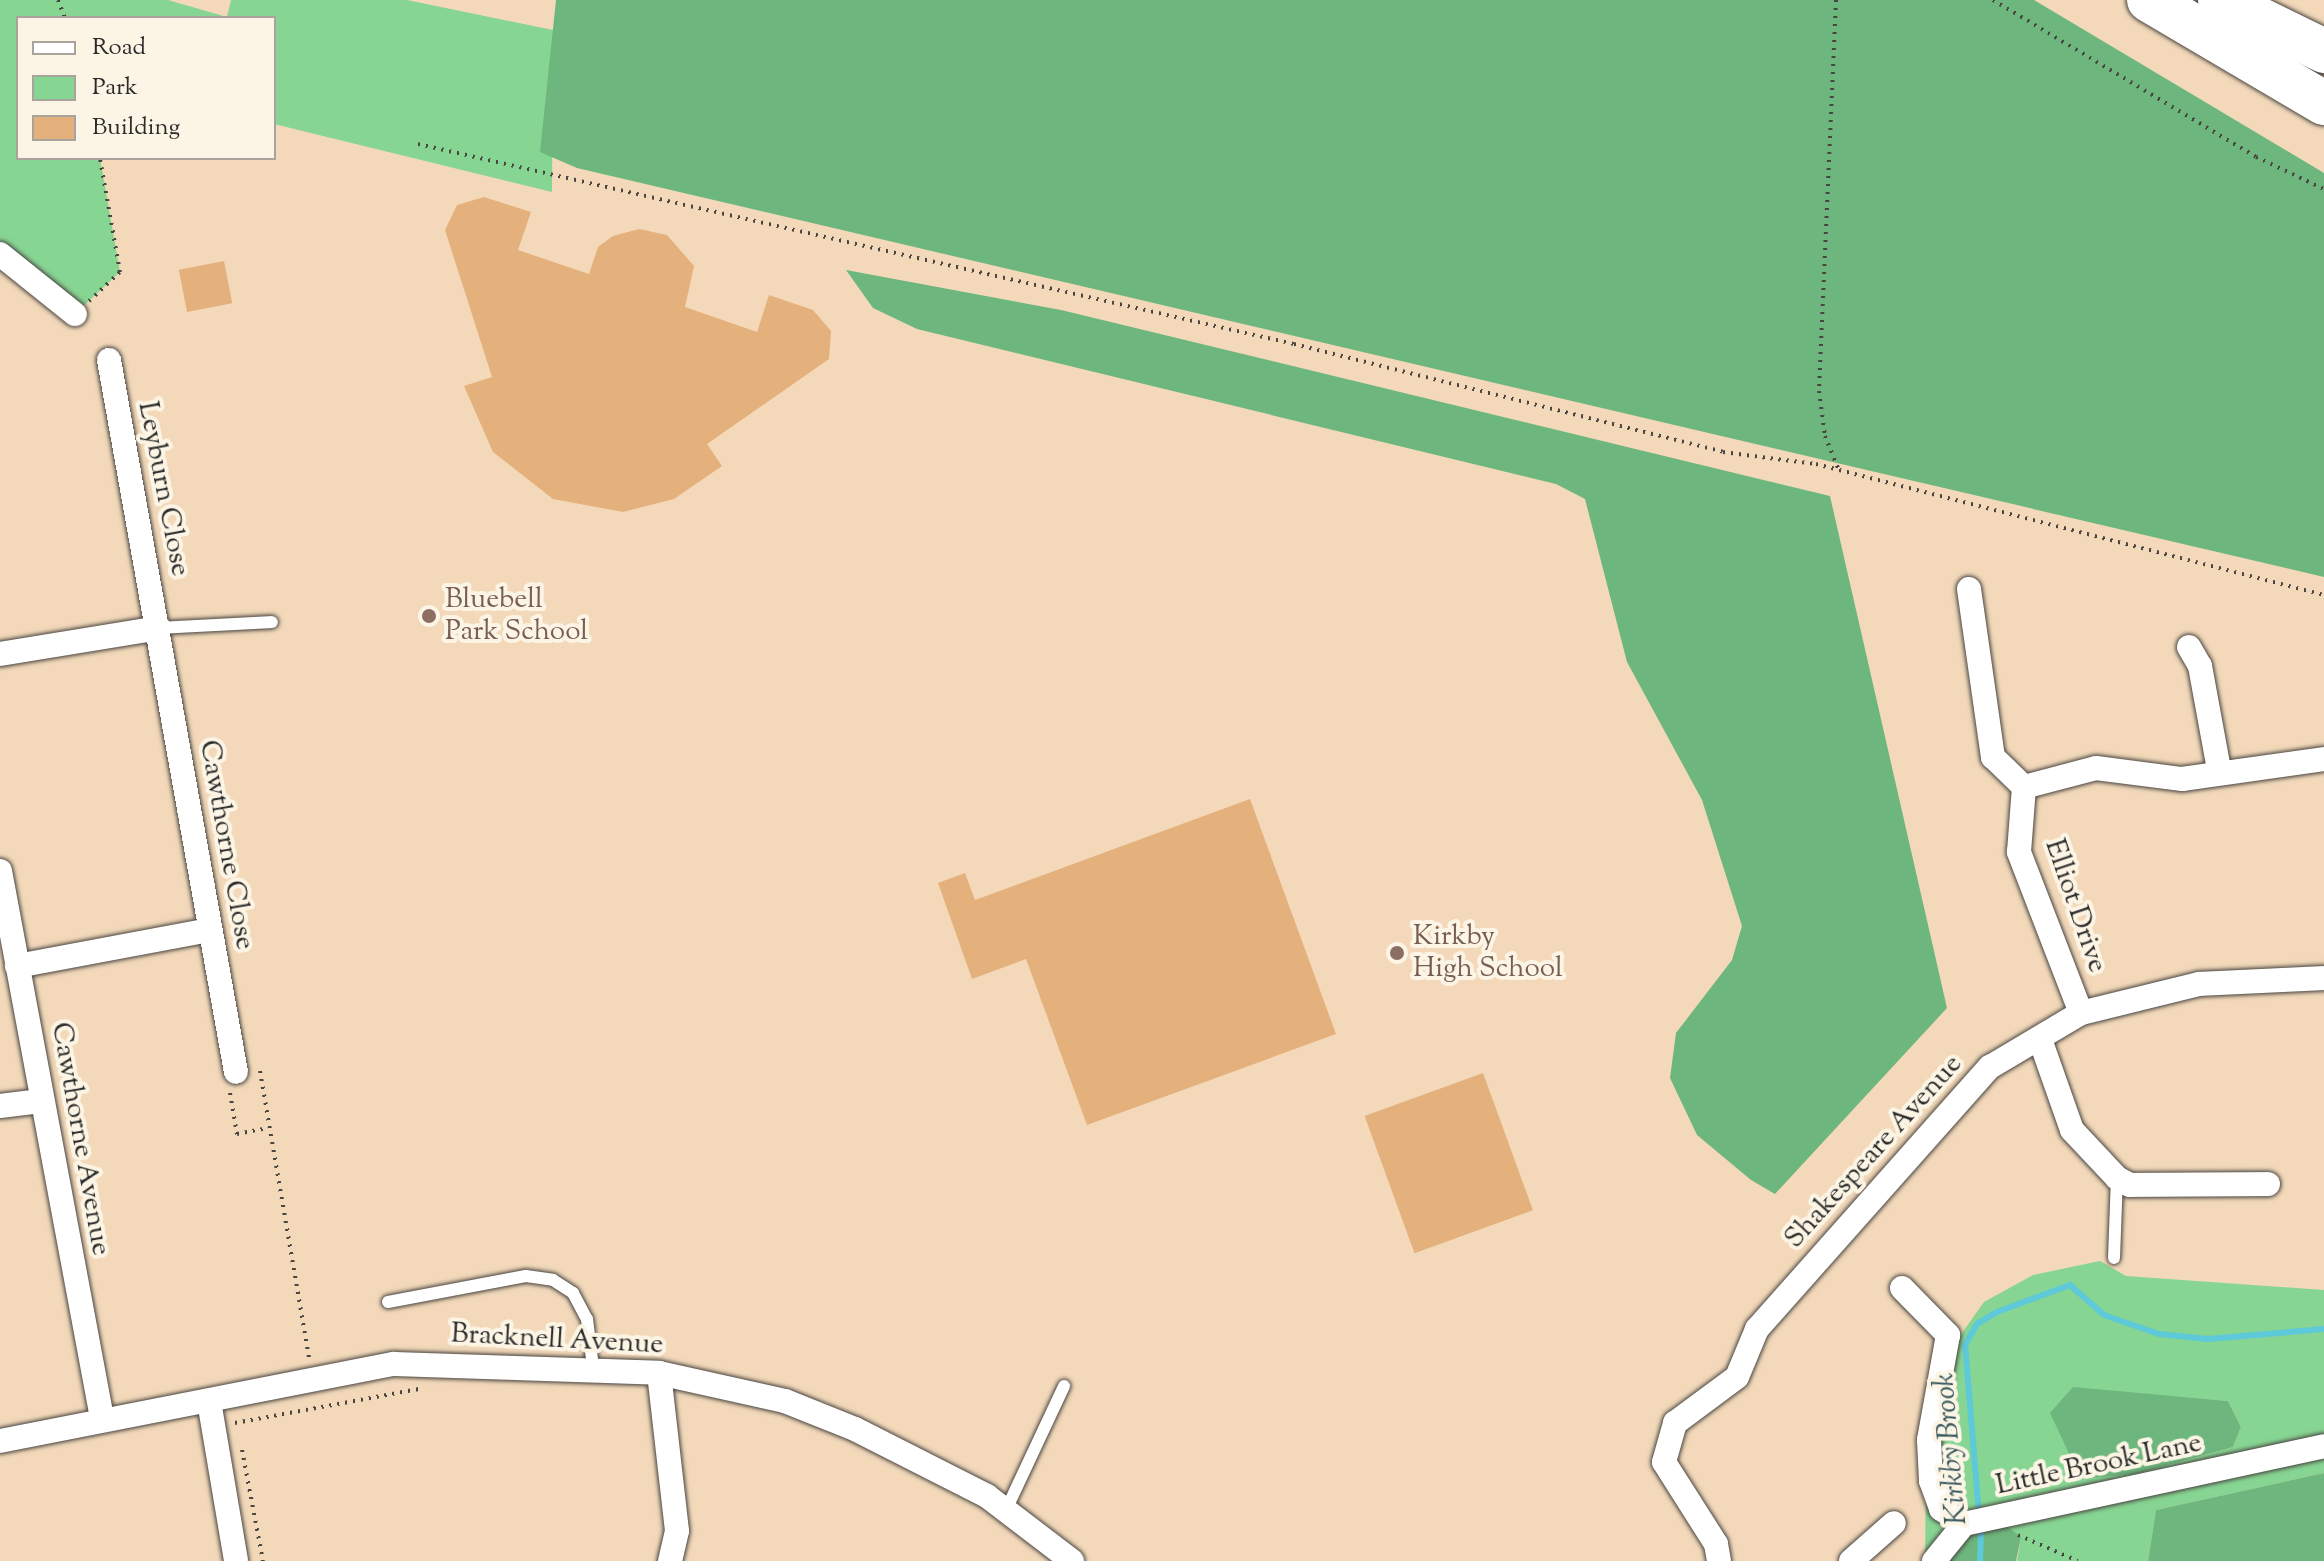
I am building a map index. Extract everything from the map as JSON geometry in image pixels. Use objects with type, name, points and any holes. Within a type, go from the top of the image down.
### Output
[{"type":"highway","points":[[2149,0],[2324,103]]},
{"type":"highway","points":[[2220,0],[2324,51]]},
{"type":"street","points":[[0,254],[75,314]]},
{"type":"street","name":"Leyburn Close","points":[[109,360],[159,628]]},
{"type":"street","points":[[1969,589],[1993,757],[2024,787],[2096,768],[2182,779],[2219,770],[2324,759]]},
{"type":"street","points":[[0,654],[159,628]]},
{"type":"street","name":"Cawthorne Close","points":[[159,628],[236,1072]]},
{"type":"street","points":[[2189,647],[2200,666],[2219,770]]},
{"type":"street","name":"Elliot Drive","points":[[2024,787],[2019,852],[2081,1013]]},
{"type":"street","name":"Cawthorne Avenue","points":[[0,871],[102,1418]]},
{"type":"street","points":[[17,966],[210,930]]},
{"type":"street","name":"Shakespeare Avenue","points":[[1719,1561],[1716,1544],[1664,1462],[1675,1423],[1737,1377],[1757,1329],[1990,1067],[2041,1042],[2081,1013],[2199,984],[2324,978]]},
{"type":"street","points":[[2041,1042],[2072,1130],[2117,1178],[2130,1185],[2268,1184]]},
{"type":"street","points":[[0,1106],[41,1101]]},
{"type":"street","name":"Little Brook Lane","points":[[1902,1288],[1948,1335],[1929,1440],[1931,1481],[1941,1509],[1964,1524],[2324,1446]]},
{"type":"street","name":"Bracknell Avenue","points":[[0,1441],[102,1418],[221,1399],[394,1364],[593,1367],[659,1373],[785,1401],[923,1460],[1006,1510],[1072,1561]]},
{"type":"street","points":[[659,1373],[677,1531],[670,1561]]},
{"type":"street","points":[[221,1399],[213,1427],[236,1561]]},
{"type":"street","points":[[1851,1561],[1894,1523]]},
{"type":"street","points":[[1934,1561],[1964,1524]]},
{"type":"lane","points":[[159,628],[272,622]]},
{"type":"lane","points":[[2114,1258],[2117,1178]]},
{"type":"lane","points":[[388,1302],[526,1276],[553,1280],[573,1293],[587,1319],[593,1367]]},
{"type":"lane","points":[[1006,1510],[1064,1386]]},
{"type":"path","points":[[1836,0],[1819,391],[1825,436],[1839,470]]},
{"type":"path","points":[[1993,0],[2256,157],[2324,189]]},
{"type":"path","points":[[418,144],[1294,344],[1723,452],[1839,470],[2324,595]]},
{"type":"path","points":[[75,314],[120,272],[100,160]]},
{"type":"path","points":[[268,1128],[237,1134],[227,1074],[259,1067],[313,1381]]},
{"type":"path","points":[[213,1427],[432,1388]]},
{"type":"path","points":[[221,1399],[238,1423],[263,1561]]},
{"type":"path","points":[[1997,1519],[2078,1561]]},
{"type":"green space","points":[[0,0],[168,0],[224,16],[16,16],[16,160],[100,160],[120,272],[75,314],[0,250]]},
{"type":"green space","points":[[231,0],[407,0],[553,30],[552,192],[276,124],[276,16],[227,16]]},
{"type":"green space","points":[[556,0],[2034,0],[2324,173],[2324,577],[577,168],[540,152]]},
{"type":"green space","points":[[846,270],[1061,310],[1830,496],[1947,1008],[1775,1194],[1751,1180],[1697,1135],[1670,1078],[1676,1033],[1732,960],[1742,926],[1702,800],[1627,662],[1585,499],[1556,484],[917,329],[873,308]]},
{"type":"green space","points":[[2100,1261],[2126,1276],[2324,1290],[2324,1473],[2156,1510],[2148,1561],[2017,1561],[2021,1537],[1925,1561],[1927,1394],[1984,1302],[2033,1275]],"holes":[[[2074,1388],[2228,1401],[2241,1427],[2233,1447],[2140,1473]]]},
{"type":"green space","points":[[2073,1387],[2228,1401],[2241,1427],[2233,1447],[2140,1473],[2081,1479],[2050,1413]]},
{"type":"green space","points":[[2324,1473],[2324,1561],[2148,1561],[2156,1510]]},
{"type":"green space","points":[[1997,1519],[2021,1537],[2016,1561],[1941,1561],[1964,1524]]},
{"type":"building","points":[[484,197],[531,212],[518,250],[589,274],[598,247],[613,236],[639,229],[667,235],[694,266],[685,307],[757,332],[769,295],[813,310],[831,331],[829,359],[707,444],[722,466],[674,499],[623,512],[553,499],[493,452],[464,386],[492,377],[445,230],[457,205]]},
{"type":"building","points":[[224,261],[232,303],[187,312],[179,270]]},
{"type":"building","points":[[1250,799],[1336,1034],[1087,1125],[1026,959],[972,979],[938,883],[965,873],[975,900]]},
{"type":"building","points":[[1483,1073],[1533,1210],[1415,1253],[1365,1116]]},
{"type":"waterway","name":"Kirkby Brook","points":[[1979,1514],[1965,1345],[1977,1324],[1997,1312],[2070,1285],[2104,1315],[2159,1334],[2208,1339],[2324,1329]]},
{"type":"waterway","name":"Kirkby Brook","points":[[1980,1561],[1981,1525]]},
{"type":"place","name":"Bluebell Park School","points":[[429,616]]},
{"type":"place","name":"Kirkby High School","points":[[1397,953]]}]
